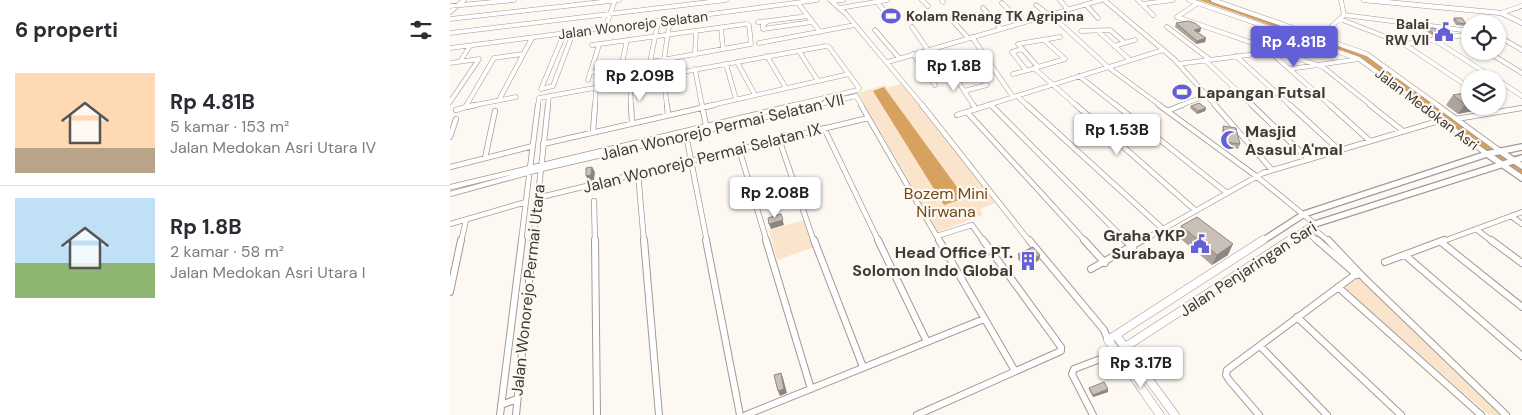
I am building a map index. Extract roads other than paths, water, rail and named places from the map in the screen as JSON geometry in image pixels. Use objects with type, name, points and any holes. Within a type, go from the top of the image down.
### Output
[{"type":"street","points":[[450,12],[464,0]]},
{"type":"street","points":[[450,6],[514,0]]},
{"type":"street","points":[[605,28],[614,0]]},
{"type":"street","points":[[450,19],[619,0]]},
{"type":"street","points":[[450,33],[726,0]]},
{"type":"street","name":"Jalan Wonorejo Selatan","points":[[670,21],[817,0]]},
{"type":"street","points":[[831,1],[843,0]]},
{"type":"street","points":[[840,8],[887,0]]},
{"type":"street","points":[[922,0],[928,6]]},
{"type":"street","points":[[1060,0],[1068,10]]},
{"type":"street","points":[[888,62],[1102,0],[1178,64],[1272,170]]},
{"type":"street","points":[[1138,0],[1153,15]]},
{"type":"street","points":[[1142,4],[1173,0]]},
{"type":"street","name":"Jalan Medokan Asri","points":[[1190,0],[1226,9],[1359,59],[1488,154],[1522,147]]},
{"type":"street","points":[[1213,0],[1226,9],[1320,37],[1366,54],[1499,152]]},
{"type":"street","points":[[1341,0],[1344,15]]},
{"type":"street","points":[[1364,0],[1501,13],[1522,23]]},
{"type":"street","points":[[831,1],[840,8],[888,62],[1104,330],[1116,353],[1160,415]]},
{"type":"street","points":[[877,2],[886,13]]},
{"type":"street","points":[[798,3],[820,32]]},
{"type":"street","points":[[1002,3],[1022,23]]},
{"type":"street","points":[[1198,3],[1177,17],[1319,66],[1403,131]]},
{"type":"street","points":[[1086,4],[1098,18]]},
{"type":"street","points":[[1036,5],[1066,28],[1108,67],[1256,176],[1304,214],[1310,227],[1506,415]]},
{"type":"street","points":[[1501,13],[1522,6]]},
{"type":"street","points":[[983,8],[1001,29]]},
{"type":"street","points":[[592,32],[745,12]]},
{"type":"street","points":[[1320,37],[1344,15]]},
{"type":"street","points":[[1344,15],[1461,32]]},
{"type":"street","points":[[758,22],[808,16]]},
{"type":"street","points":[[1350,22],[1353,17]]},
{"type":"street","points":[[1340,19],[1404,44],[1461,82]]},
{"type":"street","points":[[768,20],[763,25],[764,30],[812,22]]},
{"type":"street","points":[[952,20],[970,38],[1015,96],[1163,229]]},
{"type":"street","points":[[664,59],[670,21]]},
{"type":"street","points":[[650,62],[658,22]]},
{"type":"street","name":"Jalan Wonorejo Selatan","points":[[450,48],[658,22]]},
{"type":"street","points":[[590,73],[751,44],[747,24],[592,45]]},
{"type":"street","points":[[759,43],[855,25]]},
{"type":"street","points":[[912,27],[928,50]]},
{"type":"street","points":[[1167,27],[1207,59],[1308,159]]},
{"type":"street","points":[[721,28],[723,50]]},
{"type":"street","points":[[875,30],[899,58]]},
{"type":"street","points":[[1081,31],[1112,30],[1125,43]]},
{"type":"street","points":[[695,55],[696,31]]},
{"type":"street","points":[[1098,31],[1130,60]]},
{"type":"street","points":[[564,34],[541,89],[553,86],[573,33]]},
{"type":"street","points":[[1404,44],[1460,36]]},
{"type":"street","points":[[1060,37],[1018,45],[1052,86],[1196,211]]},
{"type":"street","points":[[500,100],[531,39]]},
{"type":"street","points":[[621,68],[627,40]]},
{"type":"street","points":[[1013,74],[1061,60],[1064,57],[1044,40]]},
{"type":"street","points":[[1114,46],[1135,40]]},
{"type":"street","points":[[1433,40],[1480,70]]},
{"type":"street","points":[[1506,41],[1522,50]]},
{"type":"street","points":[[588,80],[600,45]]},
{"type":"street","points":[[461,60],[470,46]]},
{"type":"street","points":[[450,194],[541,167],[858,90],[859,88],[828,46],[549,96]]},
{"type":"street","points":[[1022,50],[1012,53],[1026,70]]},
{"type":"street","points":[[957,115],[1163,50]]},
{"type":"street","points":[[799,51],[818,81]]},
{"type":"street","points":[[1178,64],[1271,51]]},
{"type":"street","points":[[1271,51],[1370,141]]},
{"type":"street","points":[[466,108],[494,58],[523,54]]},
{"type":"street","points":[[913,54],[935,84]]},
{"type":"street","points":[[767,56],[786,88]]},
{"type":"street","points":[[1236,56],[1340,150]]},
{"type":"street","points":[[450,62],[479,59],[450,102]]},
{"type":"street","points":[[1290,69],[1359,59]]},
{"type":"street","points":[[552,61],[563,60]]},
{"type":"street","points":[[1501,60],[1522,73]]},
{"type":"street","points":[[737,62],[755,95]]},
{"type":"street","points":[[726,64],[736,99]]},
{"type":"street","points":[[948,66],[976,109]]},
{"type":"street","points":[[971,66],[986,85]]},
{"type":"street","points":[[695,69],[706,126]]},
{"type":"street","points":[[544,144],[849,74]]},
{"type":"street","points":[[663,75],[668,115]]},
{"type":"street","points":[[1080,76],[1227,192]]},
{"type":"street","points":[[630,81],[632,124]]},
{"type":"street","points":[[964,91],[994,82]]},
{"type":"street","points":[[1506,86],[1522,96]]},
{"type":"street","points":[[593,132],[596,88]]},
{"type":"street","name":"Jalan Wonorejo Permai Utara","points":[[500,415],[539,98],[549,96],[516,415]]},
{"type":"street","name":"Jalan Wonorejo Permai Selatan VII","points":[[541,167],[855,96],[858,97],[868,118],[1015,371]]},
{"type":"street","points":[[1167,110],[1205,96]]},
{"type":"street","points":[[456,110],[516,97]]},
{"type":"street","points":[[990,104],[1132,248]]},
{"type":"street","points":[[1506,111],[1522,108]]},
{"type":"street","points":[[485,158],[495,111]]},
{"type":"street","points":[[967,112],[1105,263]]},
{"type":"street","points":[[1456,119],[1480,115]]},
{"type":"street","name":"Jalan Wonorejo Permai Selatan IX","points":[[537,198],[868,118]]},
{"type":"street","points":[[450,137],[456,119]]},
{"type":"street","points":[[1091,269],[1132,248],[1256,176],[1442,120]]},
{"type":"street","points":[[824,128],[927,342]]},
{"type":"street","points":[[686,135],[740,415]]},
{"type":"street","points":[[779,139],[815,244],[863,367]]},
{"type":"street","points":[[450,167],[532,146]]},
{"type":"street","points":[[739,149],[811,389]]},
{"type":"street","name":"Jalan Medokan Asri","points":[[1499,152],[1522,166]]},
{"type":"street","points":[[1488,154],[1522,178]]},
{"type":"street","name":"Jalan Penjaringan Sari","points":[[1108,340],[1304,214],[1488,154]]},
{"type":"street","points":[[1501,163],[1522,158]]},
{"type":"street","name":"Jalan Penjaringan Sari","points":[[1116,353],[1310,227],[1501,163]]},
{"type":"street","points":[[451,187],[530,170]]},
{"type":"street","points":[[638,173],[659,415]]},
{"type":"street","points":[[450,224],[526,202]]},
{"type":"street","points":[[594,202],[597,415]]},
{"type":"street","points":[[1384,262],[1522,212]]},
{"type":"street","points":[[1511,216],[1522,224]]},
{"type":"street","points":[[450,292],[466,220]]},
{"type":"street","points":[[917,415],[1058,354],[1061,351],[1061,347],[972,225],[937,236]]},
{"type":"street","points":[[1476,229],[1522,263]]},
{"type":"street","points":[[1441,242],[1522,307]]},
{"type":"street","points":[[1405,255],[1522,356]]},
{"type":"street","points":[[1259,415],[1226,375],[1227,370],[1261,348],[1296,318],[1358,273]]},
{"type":"street","points":[[1338,287],[1481,415]]},
{"type":"street","points":[[1296,318],[1401,415]]},
{"type":"street","points":[[746,415],[984,319]]},
{"type":"street","points":[[1104,330],[1116,335],[1174,415]]},
{"type":"street","points":[[1261,348],[1327,415]]},
{"type":"street","points":[[1093,415],[1072,374],[1074,369],[1116,353]]},
{"type":"street","points":[[501,405],[517,399]]},
{"type":"waterway","points":[[1203,0],[1346,49],[1363,57],[1522,174]]},
{"type":"waterway","points":[[1512,157],[1522,155]]},
{"type":"place","name":"Kolam Renang TK Agripina","points":[[891,16]]},
{"type":"place","name":"Balai RW VII","points":[[1444,32]]},
{"type":"place","name":"Lapangan Futsal","points":[[1182,92]]},
{"type":"place","name":"Masjid Asasul A'mal","points":[[1230,140]]},
{"type":"place","name":"Graha YKP Surabaya","points":[[1200,244]]},
{"type":"place","name":"Head Office PT. Solomon Indo Global","points":[[1028,261]]},
{"type":"park label","name":"Bozem Mini Nirwana","points":[[946,202]]}]
